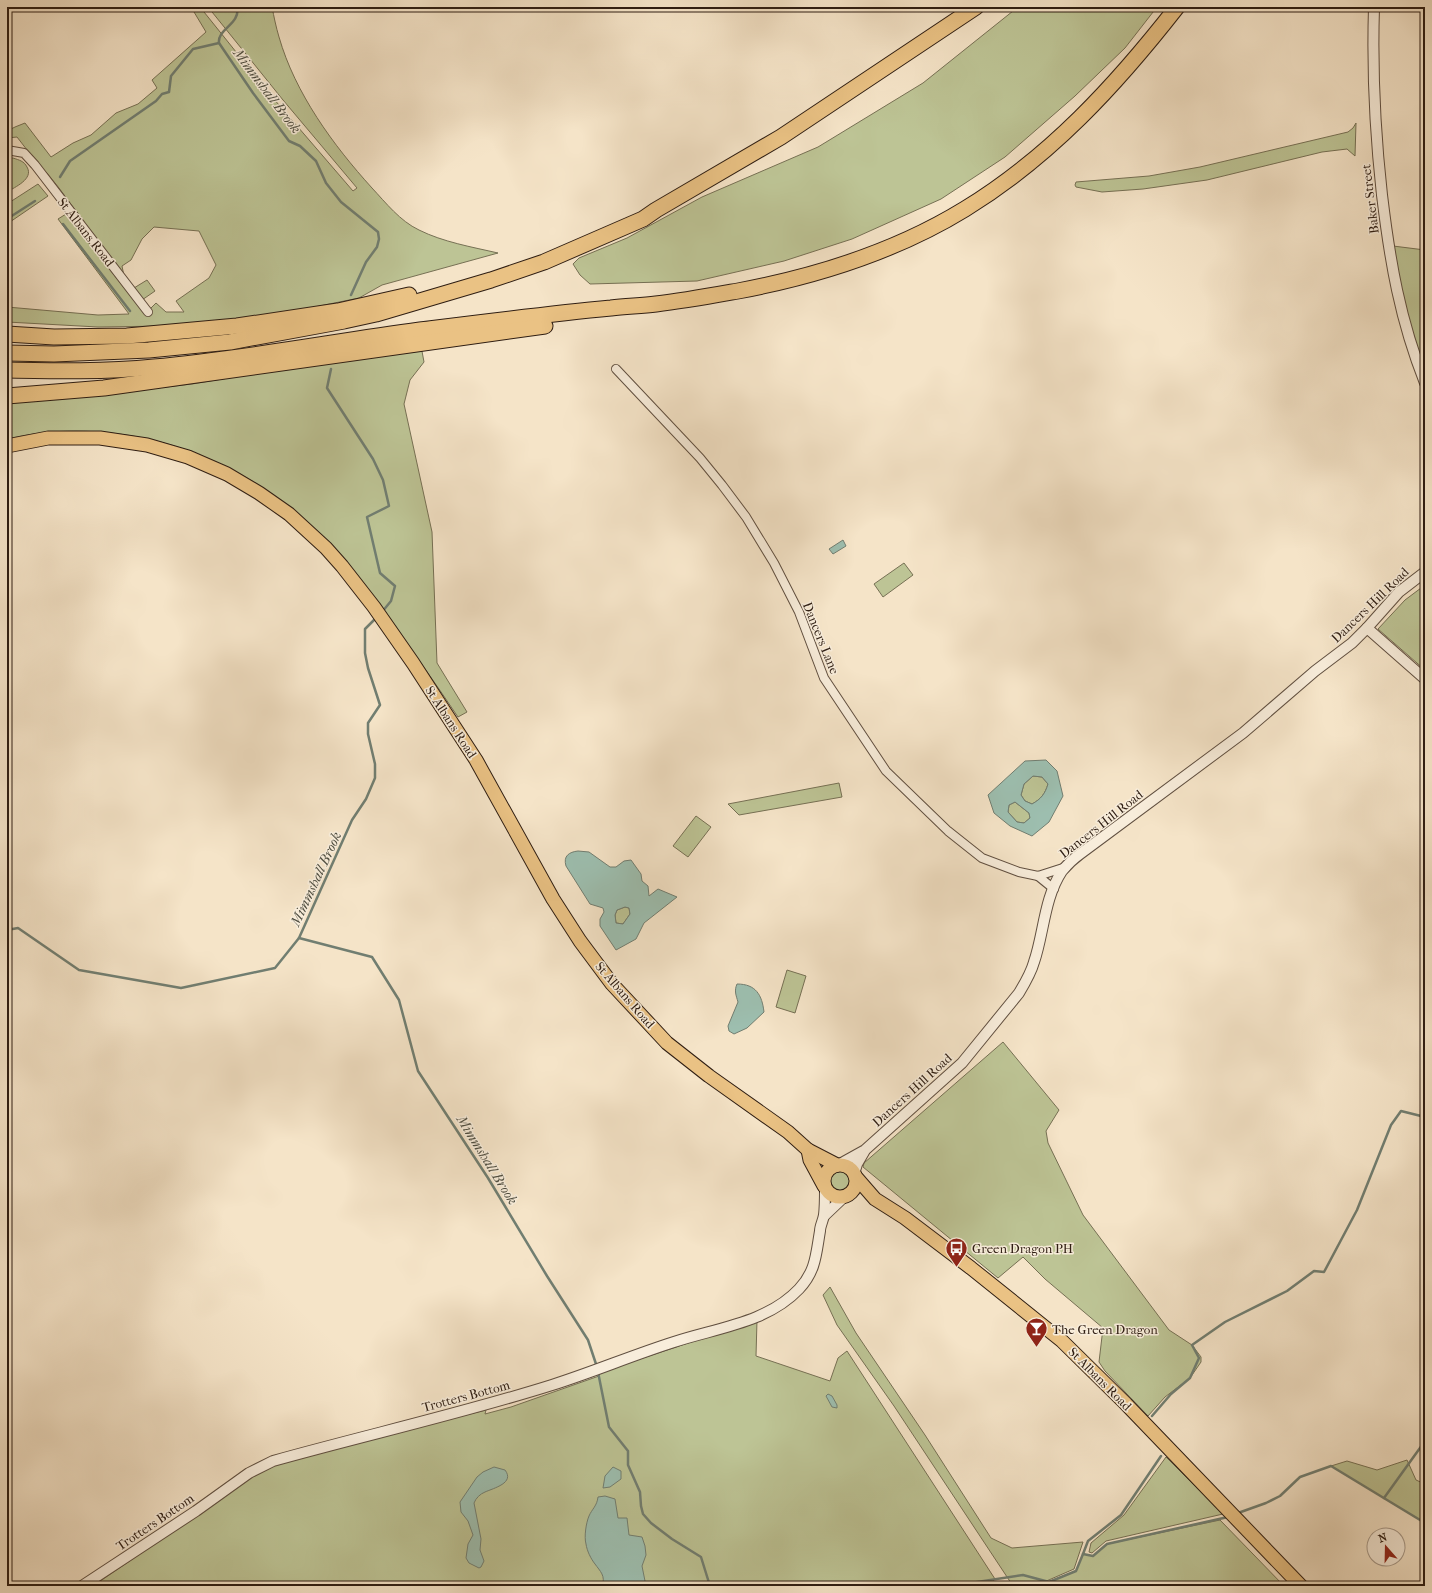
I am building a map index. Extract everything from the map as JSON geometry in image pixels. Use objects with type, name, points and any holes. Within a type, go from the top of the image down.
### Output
[{"type":"highway","points":[[7,353],[54,354],[149,350],[230,342],[376,314],[477,284],[544,262],[643,219],[782,137],[976,7]]},
{"type":"highway","points":[[7,370],[70,371],[152,367],[223,359],[417,331],[614,307],[656,304],[705,297],[779,283],[836,268],[884,251],[926,231],[965,210],[1005,182],[1063,135],[1091,108],[1137,56],[1176,7]]},
{"type":"highway","points":[[7,334],[54,337],[127,336],[237,326],[338,311],[414,294],[492,270],[569,243],[640,212],[656,210]]},
{"type":"highway","points":[[7,396],[104,388],[158,381],[614,315],[656,304]]},
{"type":"main road","name":"St Albans Road","points":[[7,446],[48,438],[100,438],[147,445],[195,460],[227,474],[259,493],[289,514],[326,548],[374,607],[387,628],[413,663],[476,760],[553,899],[580,941],[612,984],[667,1043],[709,1076],[788,1132],[808,1150],[838,1165]]},
{"type":"main road","name":"St Albans Road","points":[[808,1150],[810,1160],[825,1187]]},
{"type":"main road","points":[[838,1165],[848,1167],[855,1175],[855,1186],[850,1194],[845,1197],[835,1197],[831,1195],[825,1187],[824,1177],[826,1172],[838,1165]]},
{"type":"main road","name":"St Albans Road","points":[[855,1175],[875,1198],[905,1218],[971,1268],[1062,1341],[1126,1404],[1301,1586]]},
{"type":"main road","name":"St Albans Road","points":[[845,1197],[875,1198]]},
{"type":"street","name":"Baker Street","points":[[1374,7],[1372,61],[1374,108],[1393,275],[1408,336],[1425,383]]},
{"type":"street","points":[[7,150],[24,153]]},
{"type":"street","points":[[7,155],[24,153]]},
{"type":"street","name":"St Albans Road","points":[[24,153],[35,165],[148,312]]},
{"type":"street","name":"Dancers Lane","points":[[616,369],[700,458],[746,517],[774,563],[799,612],[824,678],[886,771],[948,831],[982,858],[1019,872],[1038,876],[1054,889]]},
{"type":"street","name":"Dancers Hill Road","points":[[838,1165],[865,1150],[962,1063],[1019,993],[1028,978],[1034,961],[1042,925],[1057,880],[1066,866],[1243,733],[1315,671],[1352,643],[1399,592],[1425,572]]},
{"type":"street","points":[[1367,628],[1425,679]]},
{"type":"street","points":[[1038,876],[1066,866]]},
{"type":"street","name":"Dancers Hill Road","points":[[855,1175],[857,1164],[865,1150]]},
{"type":"street","name":"Trotters Bottom","points":[[82,1586],[196,1511],[249,1473],[273,1461],[512,1397],[597,1370],[676,1341],[742,1322],[772,1309],[798,1290],[812,1271],[824,1216],[825,1187]]},
{"type":"street","points":[[824,1216],[845,1197]]},
{"type":"green space","points":[[191,7],[200,7],[273,98],[353,191],[357,188],[283,100],[208,7],[272,7],[286,58],[305,98],[343,154],[383,200],[399,217],[419,230],[448,241],[498,253],[382,285],[359,298],[290,312],[235,320],[166,326],[98,327],[7,322],[7,307],[98,315],[129,314],[58,219],[66,214],[145,314],[156,303],[166,312],[184,312],[176,301],[209,278],[216,265],[199,231],[154,227],[142,239],[131,260],[122,266],[124,276],[59,188],[17,137],[7,138],[7,131],[25,123],[51,157],[73,143],[91,135],[116,113],[138,104],[157,88],[152,80],[206,32]]},
{"type":"green space","points":[[1018,7],[1157,7],[1125,48],[1075,96],[1005,157],[941,199],[852,239],[784,261],[697,281],[590,284],[580,275],[573,264],[579,258],[627,238],[702,197],[818,147],[923,83]]},
{"type":"green space","points":[[1356,123],[1355,156],[1347,149],[1322,152],[1207,180],[1143,189],[1102,192],[1076,187],[1075,185],[1076,182],[1149,176],[1200,167],[1348,132]]},
{"type":"green space","points":[[13,158],[24,163],[27,167],[28,175],[23,182],[7,192],[7,159]]},
{"type":"green space","points":[[38,184],[48,196],[7,224],[7,204]]},
{"type":"green space","points":[[1393,246],[1425,250],[1425,373],[1406,310]]},
{"type":"green space","points":[[147,280],[155,291],[142,300],[134,288]]},
{"type":"green space","points":[[421,346],[424,362],[410,380],[404,404],[432,532],[437,663],[467,712],[458,717],[412,650],[343,557],[305,520],[265,489],[220,464],[197,454],[148,439],[113,433],[77,431],[24,435],[7,439],[7,403],[78,397],[192,384]]},
{"type":"green space","points":[[904,563],[913,575],[883,597],[874,584]]},
{"type":"green space","points":[[1425,585],[1425,670],[1378,629],[1405,600]]},
{"type":"green space","points":[[1033,776],[1042,777],[1048,784],[1046,791],[1042,796],[1032,804],[1025,801],[1021,795],[1024,784]]},
{"type":"green space","points":[[839,783],[842,797],[739,815],[728,804]]},
{"type":"green space","points":[[1015,802],[1029,813],[1030,818],[1024,823],[1017,822],[1008,812],[1009,805]]},
{"type":"green space","points":[[696,816],[711,827],[688,857],[673,846]]},
{"type":"green space","points":[[625,907],[629,908],[630,914],[623,924],[616,923],[615,915],[617,910]]},
{"type":"green space","points":[[787,970],[806,976],[795,1013],[776,1007]]},
{"type":"green space","points":[[1003,1042],[1059,1110],[1046,1131],[1048,1143],[1083,1215],[1169,1330],[1192,1345],[1201,1357],[1201,1362],[1190,1378],[1165,1397],[1148,1416],[1105,1371],[1099,1362],[1103,1328],[1045,1279],[1023,1257],[998,1278],[863,1167],[864,1163]]},
{"type":"green space","points":[[840,1169],[849,1172],[852,1181],[849,1190],[840,1193],[831,1190],[828,1181],[831,1172]]},
{"type":"green space","points":[[830,1287],[856,1333],[925,1435],[991,1538],[1012,1548],[1083,1542],[1074,1569],[1035,1586],[1013,1586],[894,1406],[837,1325],[823,1295]]},
{"type":"green space","points":[[757,1320],[756,1356],[830,1381],[838,1358],[847,1351],[995,1579],[988,1586],[93,1586],[264,1469],[299,1456],[486,1410],[485,1414],[511,1407],[599,1376],[598,1373]]},
{"type":"green space","points":[[1166,1457],[1223,1514],[1106,1541],[1092,1553],[1089,1552],[1091,1543],[1124,1515]]},
{"type":"green space","points":[[1407,1460],[1416,1480],[1425,1484],[1425,1523],[1331,1466],[1347,1461],[1377,1470]]},
{"type":"green space","points":[[1220,1520],[1284,1586],[1037,1586],[1076,1571],[1083,1554],[1093,1556],[1107,1544]]},
{"type":"shaded area","points":[[843,540],[846,546],[833,554],[829,549]]},
{"type":"shaded area","points":[[1046,760],[1057,771],[1063,796],[1049,822],[1032,836],[1010,826],[994,813],[988,795],[1025,761]],"holes":[[[1033,776],[1042,777],[1048,784],[1046,791],[1032,804],[1025,801],[1021,795],[1024,784]],[[1015,802],[1029,813],[1030,818],[1024,823],[1017,822],[1008,812],[1009,805]]]},
{"type":"shaded area","points":[[575,852],[589,852],[610,867],[616,867],[624,861],[631,860],[641,874],[642,881],[648,886],[649,896],[658,889],[677,897],[644,923],[636,939],[616,950],[600,926],[600,919],[604,912],[603,908],[590,904],[566,866],[566,857]],"holes":[[[625,907],[629,908],[630,914],[623,924],[616,923],[615,915],[617,910]]]},
{"type":"shaded area","points":[[737,984],[749,986],[757,992],[762,1000],[764,1012],[747,1028],[734,1034],[729,1031],[728,1026],[738,1002],[735,991]]},
{"type":"shaded area","points":[[828,1394],[832,1396],[837,1408],[832,1407],[826,1396]]},
{"type":"shaded area","points":[[494,1467],[505,1470],[507,1478],[505,1482],[498,1487],[480,1495],[474,1503],[481,1539],[480,1550],[484,1561],[479,1568],[469,1563],[466,1558],[468,1544],[473,1535],[468,1521],[461,1512],[460,1502],[477,1477],[483,1472]]},
{"type":"shaded area","points":[[613,1467],[621,1471],[621,1479],[610,1487],[603,1488],[605,1476]]},
{"type":"shaded area","points":[[605,1496],[615,1499],[618,1518],[627,1518],[629,1535],[642,1537],[646,1555],[642,1566],[646,1586],[602,1586],[603,1576],[588,1552],[585,1534],[588,1519],[597,1503],[598,1497]]},
{"type":"waterway","name":"Mimmshall Brook","points":[[237,7],[236,18],[219,38],[219,43],[253,93],[289,141],[300,146],[316,161],[326,183],[341,202],[378,232],[379,239],[377,247],[366,262],[351,295]]},
{"type":"waterway","points":[[60,177],[70,161],[156,101],[162,94],[169,92],[171,76],[193,49],[219,43]]},
{"type":"waterway","points":[[7,219],[35,201]]},
{"type":"waterway","points":[[63,224],[130,311]]},
{"type":"waterway","name":"Mimmshall Brook","points":[[331,369],[327,388],[373,459],[383,480],[389,506],[367,517],[380,573],[395,586],[391,601],[382,612]]},
{"type":"waterway","name":"Mimmshall Brook","points":[[377,617],[365,629],[365,653],[368,668],[380,705],[368,723],[368,734],[375,764],[375,778],[366,799],[352,820],[299,938],[372,957],[399,1000],[418,1071],[488,1178],[547,1276],[588,1340],[597,1367]]},
{"type":"waterway","points":[[7,930],[18,928],[79,970],[181,988],[275,968],[299,938]]},
{"type":"waterway","points":[[1152,1416],[1171,1394],[1190,1378],[1199,1358],[1192,1345],[1225,1322],[1287,1291],[1314,1271],[1324,1272],[1357,1210],[1391,1125],[1401,1111],[1425,1117]]},
{"type":"waterway","points":[[598,1372],[609,1427],[628,1451],[628,1465],[640,1492],[643,1514],[651,1523],[672,1539],[701,1557],[710,1586]]},
{"type":"waterway","points":[[1384,1498],[1425,1441]]},
{"type":"waterway","points":[[1083,1554],[1088,1541],[1121,1515],[1161,1456]]},
{"type":"waterway","points":[[1238,1513],[1266,1503],[1280,1496],[1300,1477],[1331,1466],[1425,1523]]},
{"type":"waterway","points":[[951,1586],[1023,1575],[1049,1582],[1076,1571],[1083,1554],[1093,1556],[1107,1544],[1228,1517]]},
{"type":"place","name":"Green Dragon PH","points":[[956,1268]]},
{"type":"place","name":"The Green Dragon","points":[[1037,1348]]}]
